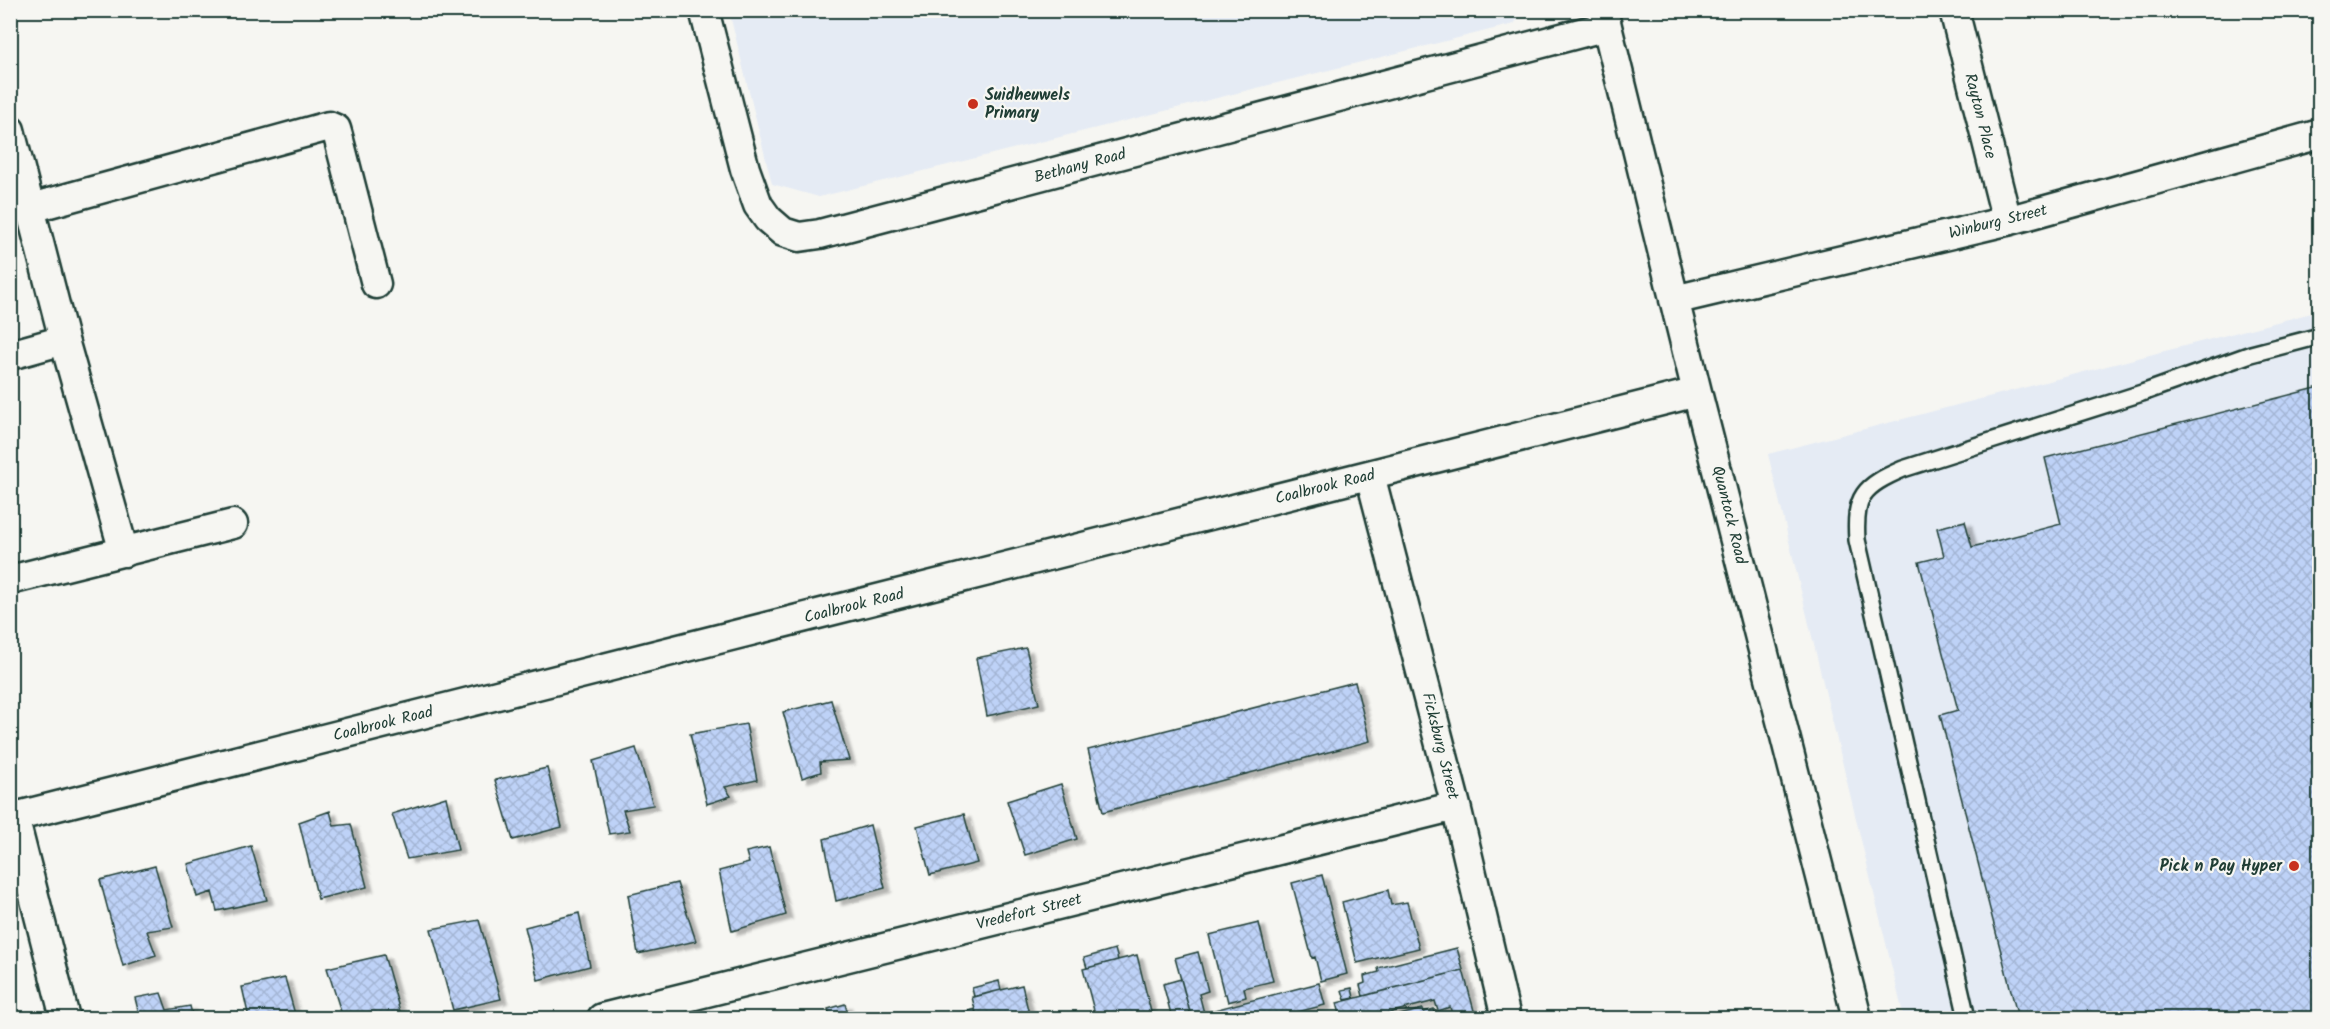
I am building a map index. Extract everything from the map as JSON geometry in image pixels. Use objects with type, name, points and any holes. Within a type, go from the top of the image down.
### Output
[{"type":"street","name":"Bethany Road","points":[[704,10],[751,189],[768,219],[783,232],[799,237],[832,231],[1605,18]]},
{"type":"street","name":"Rayton Place","points":[[1954,10],[2007,221]]},
{"type":"street","name":"Quantock Road","points":[[1605,18],[1697,392],[1857,1018]]},
{"type":"street","points":[[31,207],[329,126],[336,129],[376,284]]},
{"type":"street","points":[[10,130],[64,340],[124,552]]},
{"type":"street","name":"Winburg Street","points":[[1674,300],[2007,221],[2319,134]]},
{"type":"street","points":[[10,355],[64,340]]},
{"type":"street","name":"Coalbrook Road","points":[[13,818],[1697,392]]},
{"type":"street","name":"Ficksburg Street","points":[[1370,476],[1456,806],[1506,1018]]},
{"type":"street","points":[[10,580],[233,524]]},
{"type":"street","name":"Vredefort Street","points":[[602,1018],[1456,806]]},
{"type":"street","points":[[13,818],[64,1018]]},
{"type":"lane","points":[[1966,1018],[1857,540],[1857,510],[1861,499],[1878,479],[1903,469],[2142,393],[2251,354],[2319,336]]},
{"type":"shaded area","name":"Suidheuwels Primary","points":[[729,10],[1523,11],[1514,24],[819,197],[772,184]]},
{"type":"shaded area","points":[[2319,311],[2319,1018],[1904,1018],[1768,454]]},
{"type":"building","points":[[2320,387],[2320,1018],[2018,1018],[1940,715],[1958,710],[1919,562],[1944,556],[1937,528],[1965,521],[1972,547],[2061,524],[2045,458]]},
{"type":"building","points":[[1026,648],[1039,704],[987,716],[976,658]]},
{"type":"building","points":[[1355,682],[1370,741],[1103,812],[1088,750]]},
{"type":"building","points":[[831,700],[849,760],[820,762],[821,772],[802,778],[783,712]]},
{"type":"building","points":[[746,724],[757,780],[725,787],[731,796],[707,804],[690,734]]},
{"type":"building","points":[[636,748],[653,805],[623,810],[630,831],[609,834],[593,761]]},
{"type":"building","points":[[547,768],[562,827],[513,840],[495,780]]},
{"type":"building","points":[[1061,784],[1077,839],[1025,855],[1007,801]]},
{"type":"building","points":[[446,797],[458,850],[407,859],[392,814]]},
{"type":"building","points":[[330,811],[334,826],[351,824],[367,887],[318,899],[299,822]]},
{"type":"building","points":[[964,814],[977,863],[930,875],[917,826]]},
{"type":"building","points":[[870,825],[885,888],[836,901],[824,839]]},
{"type":"building","points":[[251,846],[267,900],[217,911],[212,892],[197,897],[188,864]]},
{"type":"building","points":[[769,847],[786,915],[732,931],[719,871],[749,863],[746,852]]},
{"type":"building","points":[[155,866],[173,927],[147,931],[156,955],[123,966],[100,880]]},
{"type":"building","points":[[1322,875],[1347,974],[1321,981],[1315,957],[1312,958],[1292,883]]},
{"type":"building","points":[[677,883],[696,941],[638,954],[628,895]]},
{"type":"building","points":[[1388,890],[1391,905],[1407,902],[1419,948],[1357,963],[1342,902]]},
{"type":"building","points":[[579,913],[590,966],[538,980],[525,927]]},
{"type":"building","points":[[479,920],[501,999],[453,1010],[431,929]]},
{"type":"building","points":[[1259,923],[1273,981],[1244,988],[1246,997],[1228,1002],[1209,935]]},
{"type":"building","points":[[1457,948],[1463,970],[1363,996],[1360,985],[1365,983],[1364,976],[1379,972],[1378,968]]},
{"type":"building","points":[[1115,949],[1118,960],[1087,968],[1084,958]]},
{"type":"building","points":[[1198,952],[1208,991],[1199,994],[1204,1013],[1191,1016],[1175,958]]},
{"type":"building","points":[[384,955],[401,1015],[383,1018],[343,1018],[327,968]]},
{"type":"building","points":[[1137,955],[1151,1012],[1128,1018],[1096,1018],[1083,969]]},
{"type":"building","points":[[1463,970],[1476,1018],[1453,1018],[1450,1007],[1438,1011],[1435,1001],[1369,1018],[1341,1018],[1337,1003]]},
{"type":"building","points":[[285,978],[296,1018],[249,1018],[242,987]]},
{"type":"building","points":[[1181,979],[1191,1018],[1172,1018],[1163,984]]},
{"type":"building","points":[[999,981],[1001,990],[974,997],[972,988]]},
{"type":"building","points":[[1319,983],[1325,1005],[1274,1018],[1191,1018],[1191,1016]]},
{"type":"building","points":[[1022,985],[1030,1018],[977,1018],[972,997]]},
{"type":"building","points":[[1352,988],[1354,998],[1345,1000],[1342,990]]},
{"type":"building","points":[[161,993],[167,1010],[190,1006],[193,1018],[140,1018],[135,998]]},
{"type":"building","points":[[845,1004],[849,1018],[831,1018],[828,1009]]},
{"type":"building","points":[[975,1009],[977,1018],[951,1018],[950,1016]]},
{"type":"building","points":[[1423,1009],[1424,1012],[1434,1009],[1436,1018],[1388,1018]]},
{"type":"place","name":"Suidheuwels Primary","points":[[973,104]]},
{"type":"place","name":"Pick n Pay Hyper","points":[[2294,866]]}]
